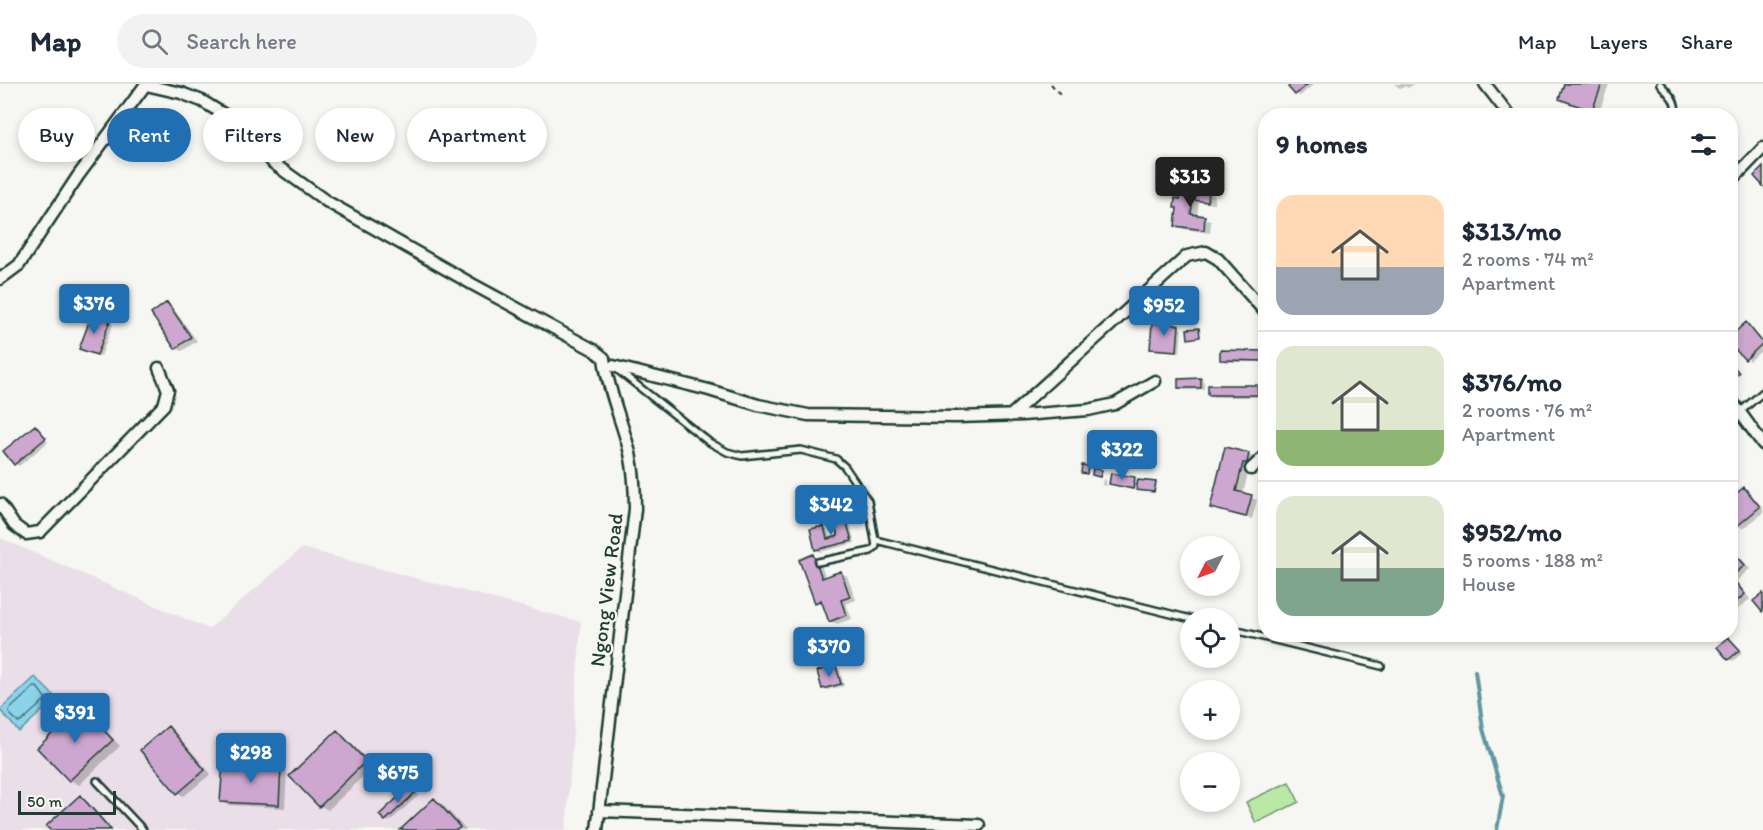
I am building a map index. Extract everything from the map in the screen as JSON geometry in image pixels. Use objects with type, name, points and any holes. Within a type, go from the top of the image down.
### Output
[{"type":"street","points":[[1485,84],[1504,108]]},
{"type":"street","points":[[0,279],[19,265],[78,176],[146,85],[181,93],[202,101],[246,128],[273,163],[326,201],[481,290],[594,350],[604,358]]},
{"type":"street","points":[[1738,174],[1763,148]]},
{"type":"street","points":[[1010,416],[1187,256],[1206,252],[1218,259],[1258,304]]},
{"type":"street","name":"Ngong View Road","points":[[597,830],[635,509],[635,480],[630,452],[610,390],[604,358]]},
{"type":"street","points":[[613,366],[808,416],[1010,416],[1088,410],[1115,404],[1155,381]]},
{"type":"street","points":[[0,504],[14,525],[27,534],[40,532],[164,405],[168,390],[159,368]]},
{"type":"street","points":[[1738,409],[1763,444]]},
{"type":"street","points":[[1251,469],[1258,462]]},
{"type":"street","points":[[599,811],[979,825]]},
{"type":"lane","points":[[1660,84],[1676,108]]},
{"type":"lane","points":[[604,358],[709,442],[727,452],[742,456],[801,450],[836,459],[851,475],[868,501],[876,546],[871,551],[818,562]]},
{"type":"lane","points":[[1740,412],[1763,392]]},
{"type":"lane","points":[[876,540],[1180,616]]},
{"type":"lane","points":[[1240,631],[1258,635]]},
{"type":"lane","points":[[1286,642],[1381,666]]},
{"type":"lane","points":[[97,781],[143,830]]},
{"type":"path","points":[[1051,84],[1060,94]]},
{"type":"shaded area","points":[[0,538],[209,629],[302,548],[581,622],[566,830],[0,830]]},
{"type":"green space","points":[[1289,782],[1299,802],[1256,823],[1246,802]]},
{"type":"water","points":[[35,677],[56,698],[19,732],[0,710]]},
{"type":"building","points":[[1291,84],[1308,84],[1295,95],[1288,87]]},
{"type":"building","points":[[1564,84],[1602,84],[1593,108],[1584,108],[1559,99]]},
{"type":"building","points":[[1763,167],[1763,186],[1754,176]]},
{"type":"building","points":[[1179,188],[1209,191],[1208,202],[1193,200],[1191,214],[1205,216],[1204,230],[1175,226],[1177,208],[1174,208],[1175,198],[1180,199]]},
{"type":"building","points":[[167,302],[191,337],[175,349],[151,314]]},
{"type":"building","points":[[92,314],[110,321],[97,355],[79,349]]},
{"type":"building","points":[[1746,322],[1763,343],[1745,360],[1738,352],[1738,329]]},
{"type":"building","points":[[1152,323],[1179,325],[1177,351],[1150,349]]},
{"type":"building","points":[[1199,328],[1200,337],[1188,339],[1187,329]]},
{"type":"building","points":[[1220,350],[1258,351],[1258,361],[1220,360]]},
{"type":"building","points":[[1201,378],[1201,388],[1178,388],[1178,379]]},
{"type":"building","points":[[1208,385],[1257,385],[1258,395],[1208,395]]},
{"type":"building","points":[[35,425],[46,438],[14,465],[3,451]]},
{"type":"building","points":[[1225,447],[1249,453],[1247,463],[1243,463],[1236,491],[1252,495],[1246,517],[1210,508]]},
{"type":"building","points":[[1082,465],[1088,466],[1087,474],[1081,473]]},
{"type":"building","points":[[1093,468],[1102,470],[1100,477],[1092,475]]},
{"type":"building","points":[[1111,473],[1135,477],[1133,489],[1109,484]]},
{"type":"building","points":[[1138,480],[1156,482],[1154,492],[1136,490]]},
{"type":"building","points":[[1744,487],[1760,507],[1738,525],[1738,492]]},
{"type":"building","points":[[846,520],[852,541],[815,550],[810,529],[824,526],[827,539],[838,536],[834,523]]},
{"type":"building","points":[[813,554],[822,578],[841,571],[850,597],[841,600],[846,615],[829,622],[821,600],[815,603],[799,560]]},
{"type":"building","points":[[1738,557],[1745,565],[1738,571]]},
{"type":"building","points":[[1738,586],[1745,594],[1738,600]]},
{"type":"building","points":[[1763,593],[1763,611],[1762,612],[1753,601]]},
{"type":"building","points":[[1722,642],[1733,642],[1740,650],[1728,660],[1717,647]]},
{"type":"building","points":[[836,666],[841,684],[822,689],[817,671]]},
{"type":"building","points":[[81,706],[113,740],[69,781],[37,748]]},
{"type":"building","points":[[168,726],[205,770],[177,794],[140,750]]},
{"type":"building","points":[[337,730],[366,761],[319,807],[289,776]]},
{"type":"building","points":[[223,763],[281,766],[279,805],[220,802]]},
{"type":"building","points":[[410,786],[416,792],[385,821],[379,815]]},
{"type":"building","points":[[80,795],[111,830],[50,830],[46,826]]},
{"type":"building","points":[[434,798],[460,827],[457,830],[400,830]]},
{"type":"waterway","points":[[1475,671],[1483,729],[1503,796],[1497,830]]}]
